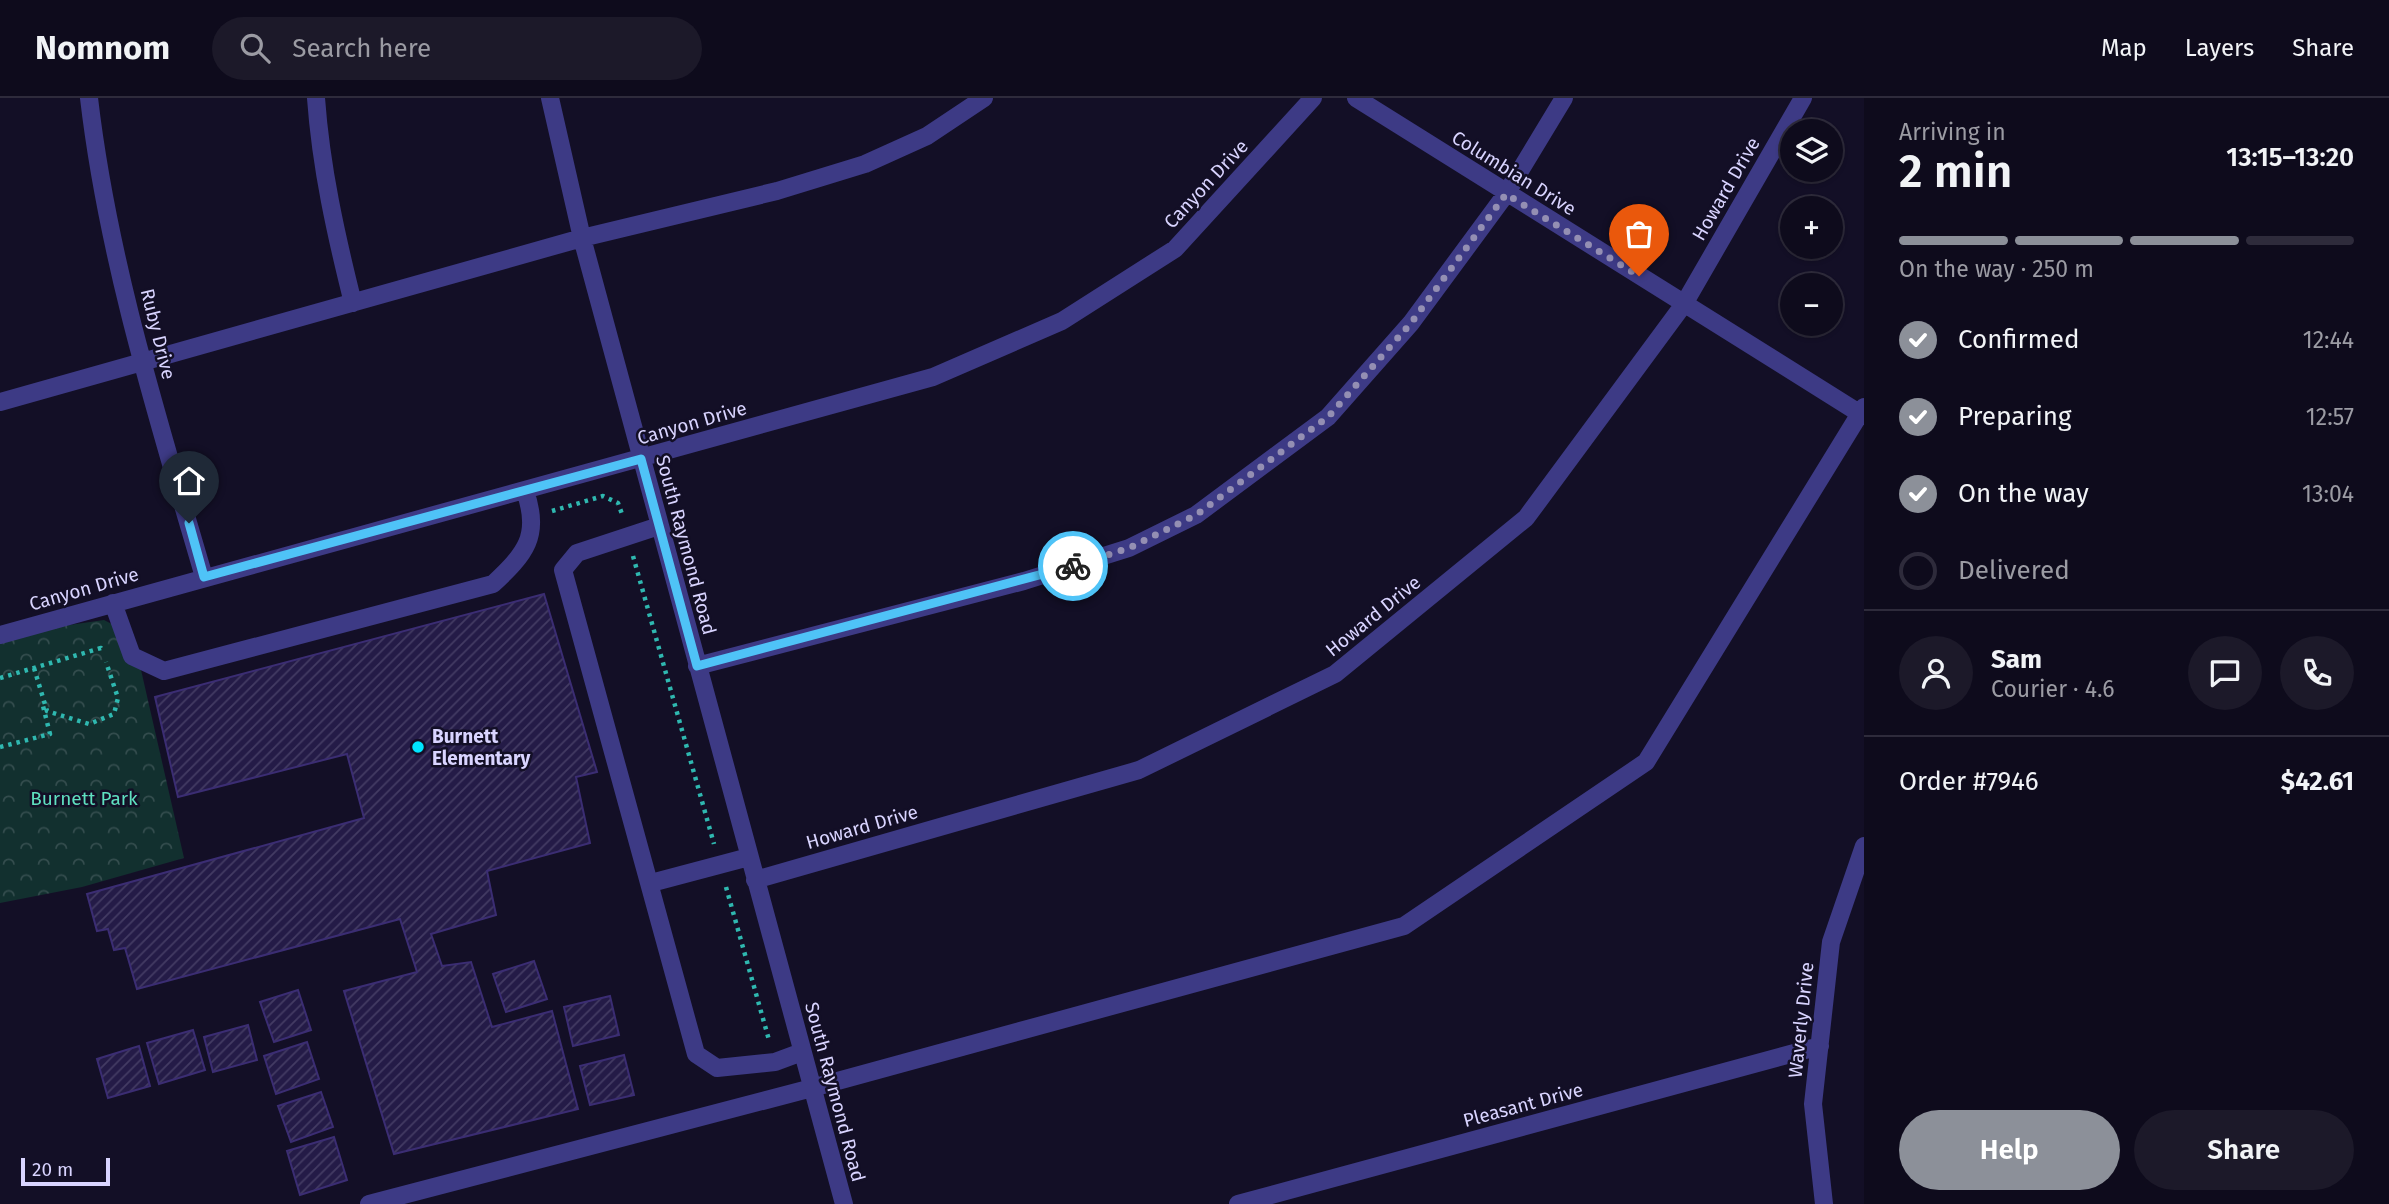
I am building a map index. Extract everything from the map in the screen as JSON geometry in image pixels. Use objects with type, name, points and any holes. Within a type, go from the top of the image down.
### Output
[{"type":"street","name":"Ruby Drive","points":[[89,98],[97,171],[142,363],[204,577]]},
{"type":"street","points":[[316,98],[319,141],[334,228],[353,303]]},
{"type":"street","name":"South Raymond Road","points":[[550,98],[582,238],[844,1204]]},
{"type":"street","points":[[0,402],[582,238],[777,191],[864,164],[927,136],[984,98]]},
{"type":"street","name":"Canyon Drive","points":[[0,635],[933,377],[1062,321],[1175,249],[1314,98]]},
{"type":"street","name":"Columbian Drive","points":[[1356,98],[1506,194],[1863,412]]},
{"type":"street","points":[[697,666],[1024,581],[1129,548],[1196,515],[1328,417],[1411,323],[1506,194],[1564,98]]},
{"type":"street","name":"Howard Drive","points":[[755,880],[1139,771],[1335,674],[1526,518],[1684,304],[1803,98]]},
{"type":"street","points":[[369,1204],[812,1088],[1404,926],[1646,762],[1863,412]]},
{"type":"street","points":[[113,603],[132,656],[164,671],[493,584],[518,561],[531,536],[534,515],[525,491]]},
{"type":"street","points":[[659,526],[577,553],[563,570],[696,1054],[717,1068],[775,1062],[802,1052]]},
{"type":"street","name":"Waverly Drive","points":[[1824,1204],[1813,1104],[1831,942],[1864,846]]},
{"type":"street","points":[[651,884],[749,857]]},
{"type":"street","name":"Pleasant Drive","points":[[1238,1204],[1820,1046]]},
{"type":"path","points":[[534,515],[603,496],[618,503],[775,1062]]},
{"type":"path","points":[[0,678],[101,648],[118,698],[114,714],[89,724],[47,711],[34,668]]},
{"type":"path","points":[[0,747],[50,734],[34,668]]},
{"type":"green space","name":"Burnett Park","points":[[104,620],[133,635],[184,858],[82,887],[0,903],[0,635]]},
{"type":"building","points":[[544,594],[597,772],[576,777],[590,843],[487,871],[496,915],[431,934],[442,966],[471,962],[492,1027],[552,1011],[578,1109],[394,1154],[344,991],[417,972],[400,919],[137,989],[125,948],[114,950],[108,929],[97,931],[87,894],[364,818],[347,754],[178,797],[155,697]]},
{"type":"building","points":[[534,961],[547,999],[506,1012],[493,974]]},
{"type":"building","points":[[298,990],[311,1030],[274,1042],[260,1002]]},
{"type":"building","points":[[610,996],[619,1035],[573,1046],[564,1007]]},
{"type":"building","points":[[248,1025],[257,1060],[213,1072],[204,1037]]},
{"type":"building","points":[[193,1030],[205,1070],[159,1084],[147,1043]]},
{"type":"building","points":[[307,1042],[319,1079],[276,1094],[264,1056]]},
{"type":"building","points":[[139,1046],[150,1086],[108,1098],[97,1059]]},
{"type":"building","points":[[624,1055],[634,1095],[590,1105],[580,1066]]},
{"type":"building","points":[[321,1092],[333,1127],[291,1142],[278,1106]]},
{"type":"building","points":[[334,1137],[347,1180],[300,1195],[287,1151]]},
{"type":"way so far","points":[[1073,566],[1129,548],[1196,515],[1328,417],[1411,323],[1506,194],[1639,276]]},
{"type":"place","name":"Burnett Elementary","points":[[418,747]]},
{"type":"route","points":[[189,523],[204,577],[641,459],[697,666],[1073,566]]}]
